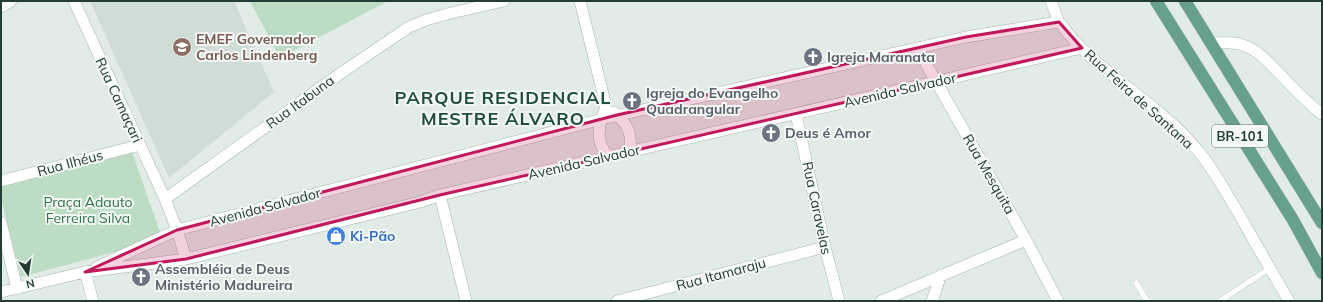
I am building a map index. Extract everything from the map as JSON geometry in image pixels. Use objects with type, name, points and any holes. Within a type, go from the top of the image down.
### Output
[{"type":"main road","name":"BR-101","points":[[1156,1],[1293,220],[1322,273]]},
{"type":"main road","name":"BR-101","points":[[1185,1],[1322,223]]},
{"type":"street","points":[[1,7],[11,1]]},
{"type":"street","name":"Rua Camaçari","points":[[74,1],[165,199]]},
{"type":"street","name":"Rua Itabuna","points":[[165,199],[341,73],[409,27],[426,20],[504,1]]},
{"type":"street","points":[[580,1],[606,106],[599,130],[599,137],[601,145],[608,157]]},
{"type":"street","name":"Rua Feira de Santana","points":[[1051,1],[1059,22],[1082,48],[1174,126],[1194,146],[1228,197],[1289,301]]},
{"type":"street","name":"Avenida Salvador","points":[[86,272],[177,230],[617,115],[966,37],[1059,22]]},
{"type":"street","points":[[1211,43],[1234,43],[1255,51],[1322,114]]},
{"type":"street","name":"Rua Mesquita","points":[[917,48],[1026,240],[1058,301]]},
{"type":"street","name":"Avenida Salvador","points":[[1,292],[86,272],[186,259],[420,202],[440,195],[1082,48]]},
{"type":"street","points":[[606,106],[617,115],[628,128],[631,142],[630,151]]},
{"type":"street","name":"Rua Caravelas","points":[[796,114],[825,247],[839,301]]},
{"type":"street","name":"Rua Ilhéus","points":[[1,181],[140,145]]},
{"type":"street","points":[[440,195],[466,301]]},
{"type":"street","points":[[165,199],[186,259]]},
{"type":"street","points":[[1,222],[17,289]]},
{"type":"street","points":[[881,301],[1026,240]]},
{"type":"street","name":"Rua Itamaraju","points":[[617,301],[825,247]]},
{"type":"street","points":[[86,272],[93,301]]},
{"type":"street","points":[[932,301],[942,275]]},
{"type":"lane","points":[[1220,301],[1270,268]]},
{"type":"lane","points":[[1136,284],[1147,301]]},
{"type":"highlighted area","points":[[1059,22],[1082,48],[440,195],[186,259],[85,272],[177,230],[617,115],[966,37]]},
{"type":"shaded area","name":"EMEF Governador Carlos Lindenberg","points":[[90,1],[234,1],[274,92],[169,178]]},
{"type":"green space","points":[[250,1],[388,1],[280,58]]},
{"type":"green space","name":"Praça Adauto Ferreira Silva","points":[[131,149],[161,235],[148,243],[21,277],[1,198],[1,184]]},
{"type":"place","name":"EMEF Governador Carlos Lindenberg","points":[[182,47]]},
{"type":"place","name":"Igreja Maranata","points":[[813,57]]},
{"type":"place","name":"Igreja do Evangelho Quadrangular","points":[[632,101]]},
{"type":"place","name":"Deus é Amor","points":[[771,133]]},
{"type":"place","name":"Ki-Pão","points":[[336,236]]},
{"type":"place","name":"Assembléia de Deus Ministério Madureira","points":[[141,277]]},
{"type":"district","name":"PARQUE RESIDENCIAL MESTRE ÁLVARO","points":[[503,107]]}]
